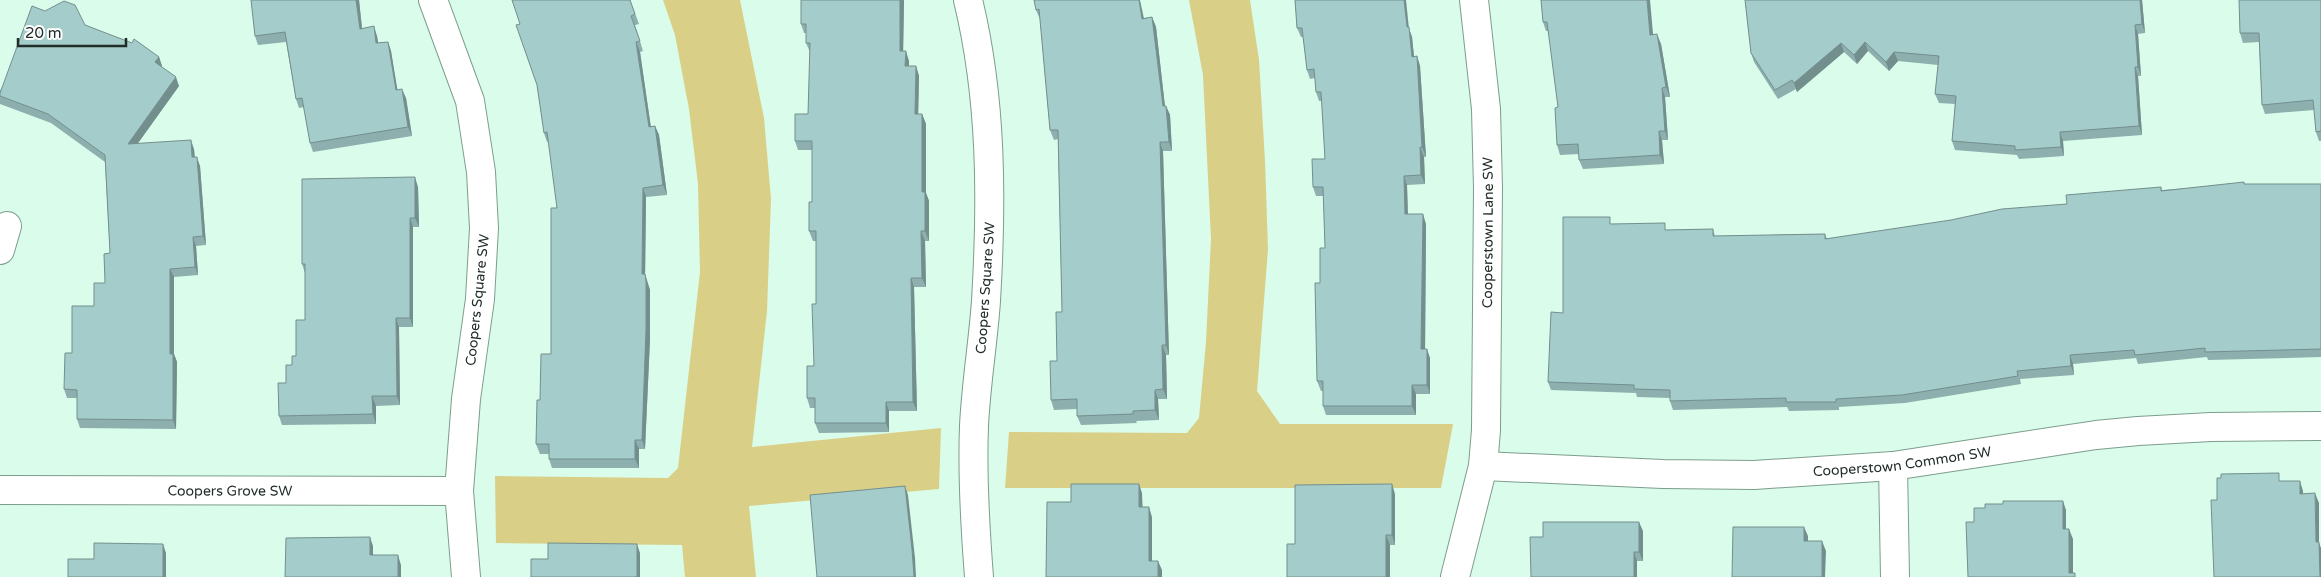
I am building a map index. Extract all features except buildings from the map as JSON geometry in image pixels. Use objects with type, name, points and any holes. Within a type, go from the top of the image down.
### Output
[{"type":"street","name":"Coopers Square SW","points":[[433,0],[470,101],[481,172],[484,228],[480,299],[466,399],[459,491],[466,577]]},
{"type":"street","name":"Coopers Square SW","points":[[968,0],[989,129],[990,209],[986,302],[974,424],[974,512],[979,577]]},
{"type":"street","name":"Cooperstown Lane SW","points":[[1455,577],[1483,466],[1486,430],[1488,188],[1486,109],[1474,0]]},
{"type":"street","name":"Cooperstown Common SW","points":[[1483,466],[1663,474],[1754,475],[1894,466],[2096,435],[2211,427],[2321,426]]},
{"type":"street","points":[[1894,466],[1895,577]]},
{"type":"street","name":"Coopers Grove SW","points":[[0,490],[459,491]]},
{"type":"shaded area","points":[[663,0],[740,0],[764,118],[771,199],[767,311],[752,447],[941,428],[939,489],[749,506],[756,577],[685,577],[682,545],[496,543],[495,476],[668,478],[678,468],[700,272],[698,184],[689,109],[675,35]]},
{"type":"shaded area","points":[[1189,0],[1250,0],[1259,60],[1268,249],[1257,391],[1280,424],[1453,424],[1441,488],[1005,488],[1009,432],[1187,433],[1199,418],[1206,342],[1211,239],[1203,75]]}]
